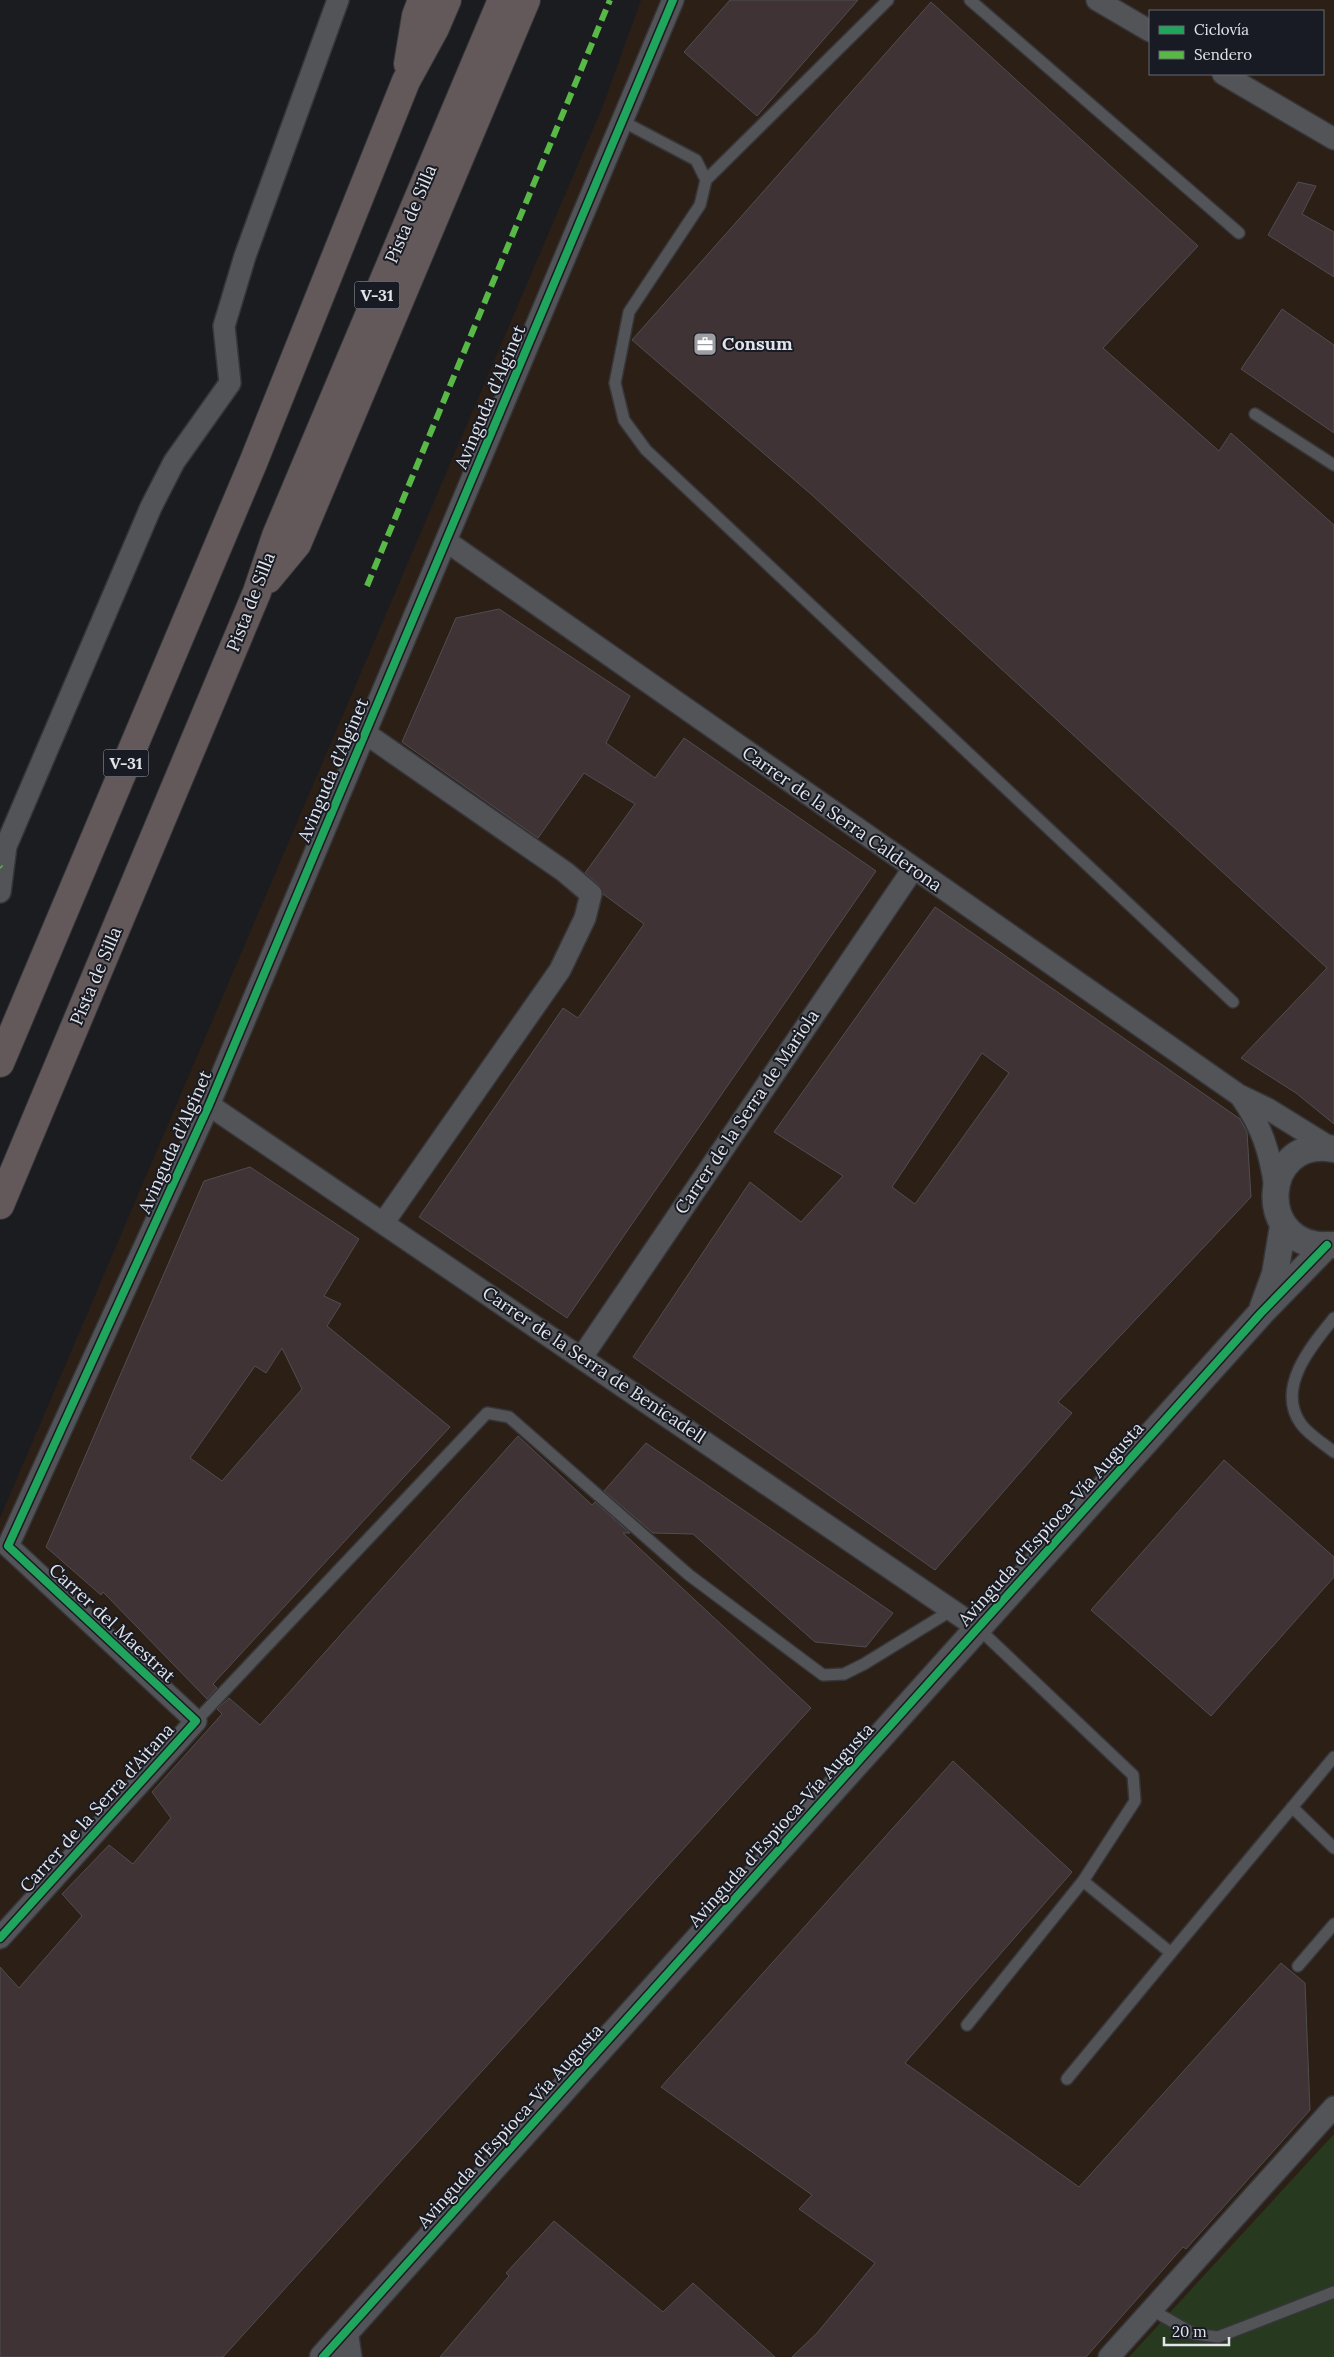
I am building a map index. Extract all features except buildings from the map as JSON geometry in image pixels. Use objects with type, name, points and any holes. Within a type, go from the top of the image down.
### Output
[{"type":"highway","points":[[406,81],[416,16],[422,0]]},
{"type":"highway","name":"V-31","points":[[0,1063],[253,463],[406,81],[435,28],[447,0]]},
{"type":"highway","name":"Pista de Silla","points":[[0,1205],[257,592],[276,536],[502,0]]},
{"type":"highway","points":[[257,592],[297,544],[526,0]]},
{"type":"street","points":[[0,892],[6,846],[151,507],[174,462],[230,384],[224,326],[245,256],[338,0]]},
{"type":"street","name":"Avinguda d'Alginet","points":[[8,1546],[209,1105],[673,0]]},
{"type":"street","points":[[1097,0],[1149,30]]},
{"type":"street","points":[[1225,75],[1334,139]]},
{"type":"street","name":"Carrer de la Serra Calderona","points":[[446,540],[913,869],[1239,1095],[1268,1109],[1333,1147]]},
{"type":"street","points":[[365,733],[565,872],[591,894],[585,918],[560,970],[384,1222]]},
{"type":"street","name":"Carrer de la Serra de Mariola","points":[[582,1357],[913,869]]},
{"type":"street","name":"Carrer de la Serra Calderona","points":[[1239,1095],[1257,1120],[1272,1164],[1275,1188]]},
{"type":"street","name":"Carrer de la Serra de Benicadell","points":[[209,1105],[384,1222],[978,1628]]},
{"type":"street","points":[[1261,1313],[1275,1274],[1283,1226],[1275,1203],[1275,1188],[1280,1173],[1289,1161],[1302,1151],[1317,1147],[1333,1147]]},
{"type":"street","points":[[1283,1226],[1302,1241],[1319,1246],[1330,1245]]},
{"type":"street","name":"Avinguda d'Espioca-Vía Augusta","points":[[323,2357],[1261,1313],[1330,1245]]},
{"type":"street","name":"Carrer del Maestrat","points":[[8,1546],[196,1721]]},
{"type":"street","name":"Carrer de la Serra d'Aitana","points":[[0,1938],[196,1721]]},
{"type":"street","points":[[1109,2357],[1334,2107]]},
{"type":"street","points":[[347,2330],[351,2357]]},
{"type":"lane","points":[[888,0],[706,180],[700,205],[629,312],[615,383],[624,420],[654,457],[1232,1002]]},
{"type":"lane","points":[[970,0],[1239,233]]},
{"type":"lane","points":[[622,121],[696,160],[706,180]]},
{"type":"lane","points":[[1256,414],[1334,465]]},
{"type":"lane","points":[[1334,1318],[1308,1351],[1293,1384],[1294,1406],[1301,1424],[1334,1452]]},
{"type":"lane","points":[[196,1721],[487,1413],[509,1418],[689,1575],[823,1675],[844,1674],[858,1668],[952,1610]]},
{"type":"lane","points":[[967,2025],[1083,1881],[1135,1801],[1133,1775],[978,1628]]},
{"type":"lane","points":[[1067,2080],[1334,1757]]},
{"type":"lane","points":[[1292,1807],[1334,1848]]},
{"type":"lane","points":[[1083,1881],[1171,1953]]},
{"type":"lane","points":[[1298,1966],[1334,1924]]},
{"type":"lane","points":[[1152,2310],[1194,2334],[1218,2337],[1334,2292]]},
{"type":"shaded area","points":[[641,0],[1334,0],[1334,2167],[1159,2357],[0,2357],[0,1518],[602,108]]},
{"type":"green space","points":[[1334,2134],[1334,2357],[1129,2357]]},
{"type":"marked path","points":[[367,586],[610,0]]},
{"type":"cycle path","points":[[0,1938],[196,1721],[8,1546],[209,1105],[673,0]]},
{"type":"cycle path","points":[[323,2357],[1261,1313],[1327,1245]]},
{"type":"place","name":"Consum","points":[[705,344]]}]
